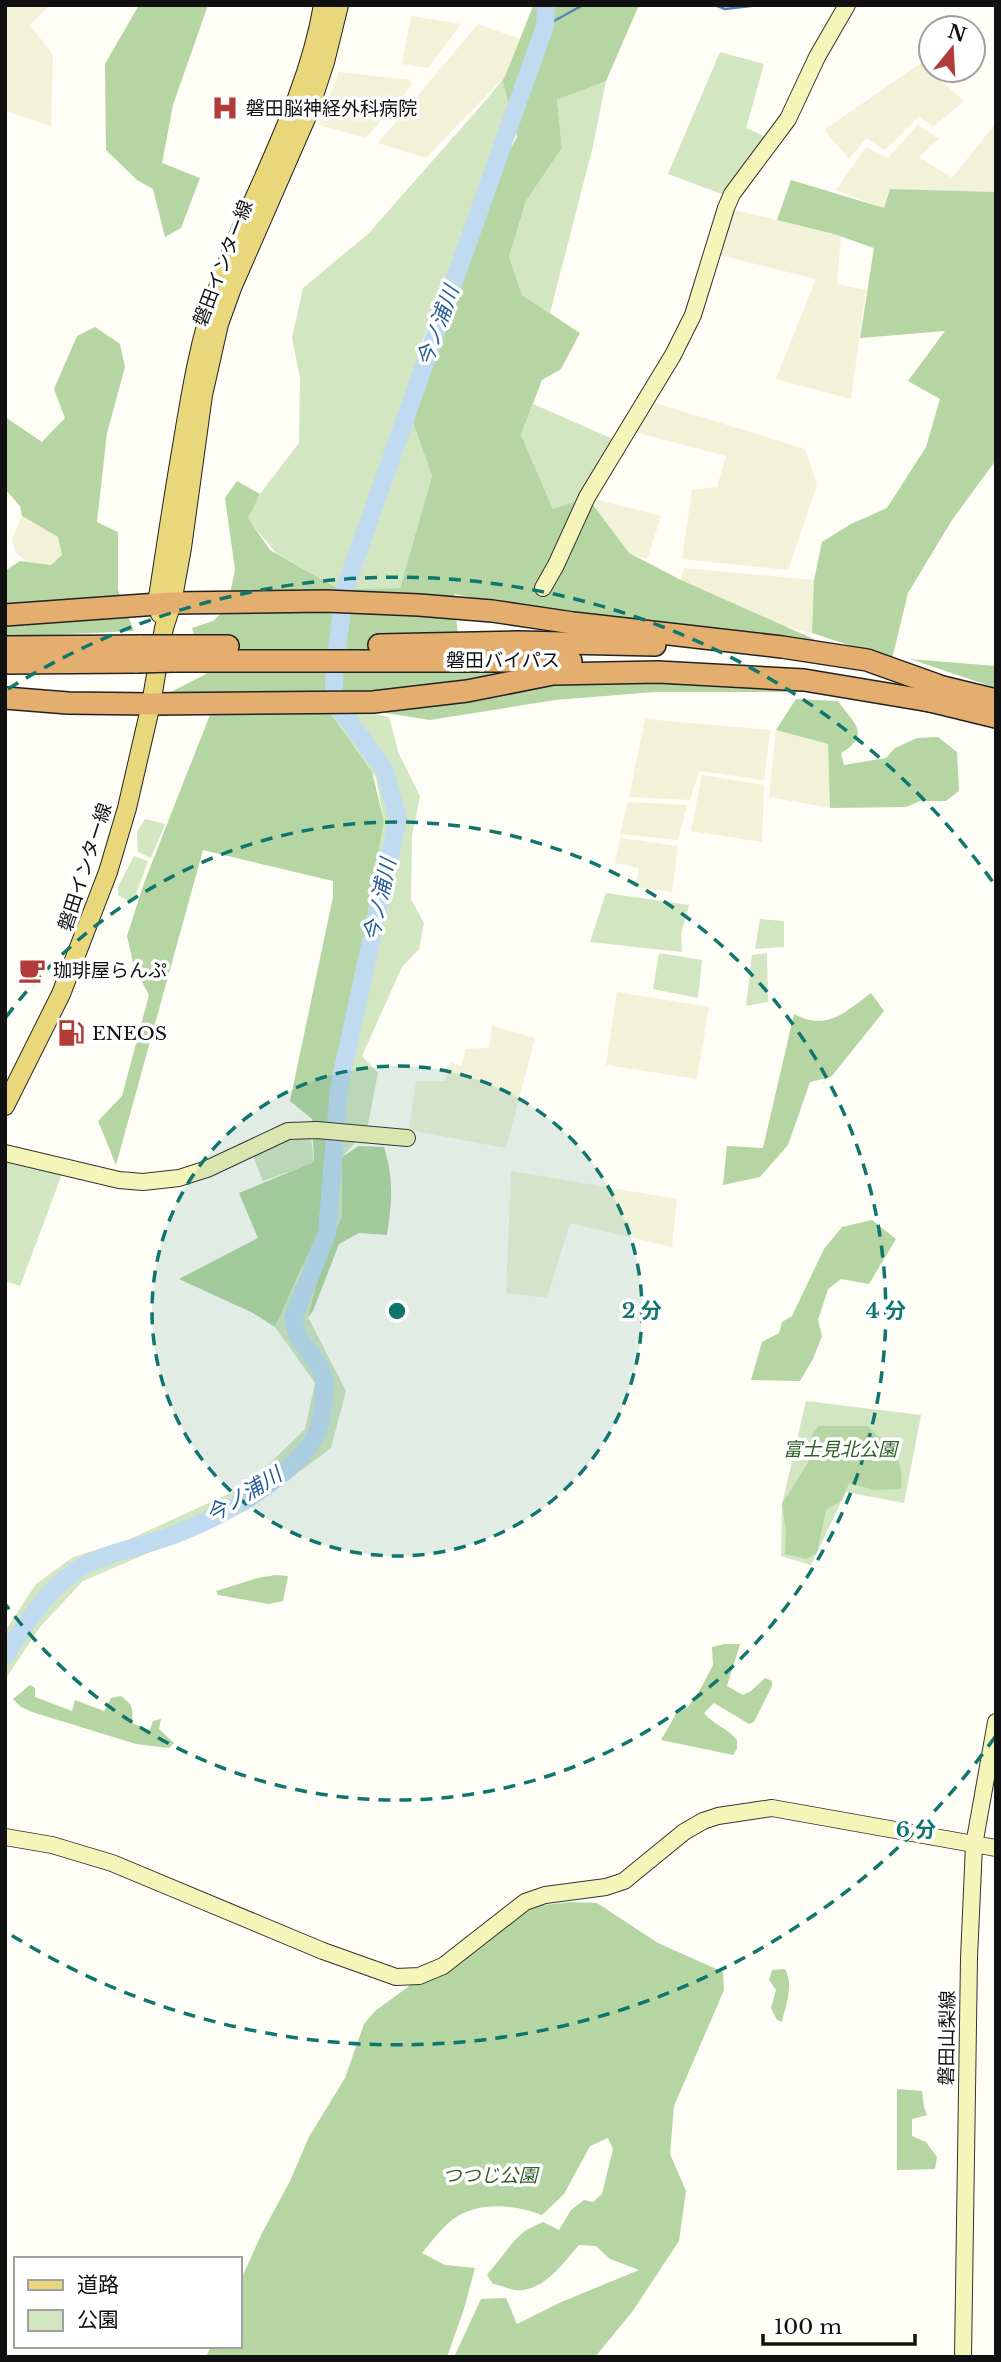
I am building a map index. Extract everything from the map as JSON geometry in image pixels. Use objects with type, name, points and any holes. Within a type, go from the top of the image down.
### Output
[{"type":"highway","points":[[5,615],[164,603],[281,602],[391,604],[492,611],[867,660],[933,693]]},
{"type":"highway","name":"磐田バイパス","points":[[5,663],[139,654],[171,645],[287,652],[397,652],[518,642],[731,649],[802,659],[933,693],[996,717]]},
{"type":"highway","name":"磐田バイパス","points":[[5,647],[139,654]]},
{"type":"highway","points":[[5,698],[68,703],[151,704],[373,702],[467,691],[553,674],[657,672],[804,680],[933,693]]},
{"type":"highway","name":"磐田バイパス","points":[[933,693],[996,700]]},
{"type":"main road","name":"磐田インター線","points":[[5,1107],[61,994],[90,923],[127,808],[151,704],[171,645],[164,603],[191,392],[207,320],[233,248],[284,134],[315,45],[323,5]]},
{"type":"main road","name":"磐田インター線","points":[[164,603],[219,324],[308,114],[325,62],[339,5]]},
{"type":"street","points":[[542,589],[587,497],[673,355],[693,315],[732,194],[788,118],[817,57],[847,5]]},
{"type":"street","points":[[5,1153],[119,1180],[156,1182],[207,1169],[288,1131],[317,1130],[407,1138]]},
{"type":"street","name":"磐田山梨線","points":[[963,2357],[969,1958],[974,1845],[996,1722]]},
{"type":"street","points":[[5,1837],[81,1852],[381,1973],[410,1978],[443,1966],[525,1902],[545,1895],[606,1887],[624,1881],[684,1832],[718,1816],[772,1808],[996,1848]]},
{"type":"green space","points":[[5,5],[50,5],[30,25],[53,55],[51,126],[5,111]]},
{"type":"green space","points":[[139,5],[208,5],[173,105],[162,163],[200,178],[181,228],[165,237],[153,189],[137,180],[106,150],[105,64]]},
{"type":"green space","points":[[533,5],[553,5],[541,71],[461,235],[456,257],[420,347],[413,423],[432,476],[400,588],[339,589],[276,553],[247,518],[260,494],[299,443],[300,378],[292,338],[303,288],[368,234],[487,99],[506,75]]},
{"type":"green space","points":[[534,5],[639,5],[606,81],[557,100],[562,148],[526,201],[509,257],[522,295],[580,333],[561,369],[542,380],[521,435],[553,509],[587,497],[629,553],[681,580],[836,649],[654,632],[454,594],[461,669],[738,679],[805,685],[803,692],[654,692],[555,700],[430,720],[323,703],[372,772],[384,821],[366,925],[330,1091],[326,1183],[319,1230],[275,1327],[253,1313],[179,1279],[258,1238],[239,1193],[314,1162],[312,1119],[290,1101],[333,897],[333,881],[203,850],[116,1165],[98,1121],[122,1096],[149,995],[134,967],[127,936],[144,883],[215,702],[161,697],[206,674],[192,628],[213,621],[227,608],[235,570],[225,498],[237,481],[260,494],[248,518],[270,550],[339,589],[400,588],[432,476],[413,423],[431,350],[459,297],[470,250],[492,183],[517,137],[503,81]]},
{"type":"green space","points":[[411,16],[461,24],[428,68],[402,64]]},
{"type":"green space","points":[[478,24],[520,39],[506,75],[426,158],[378,143]]},
{"type":"green space","points":[[720,52],[764,64],[746,128],[774,140],[730,197],[668,174]]},
{"type":"green space","points":[[917,66],[917,84],[945,84],[964,101],[933,127],[919,116],[885,150],[866,138],[849,159],[824,130]]},
{"type":"green space","points":[[339,72],[410,80],[412,85],[366,138],[319,125]]},
{"type":"green space","points":[[606,81],[593,146],[550,313],[522,295],[509,257],[526,201],[562,148],[557,100]]},
{"type":"green space","points":[[996,123],[996,192],[890,189],[885,209],[836,190],[866,147],[888,158],[918,125],[939,139],[919,157],[952,178]]},
{"type":"green space","points":[[791,180],[884,208],[890,189],[996,192],[996,460],[952,520],[908,593],[892,659],[812,633],[814,580],[822,542],[851,524],[887,508],[926,447],[940,399],[908,381],[945,331],[860,338],[874,248],[834,234],[777,220]]},
{"type":"green space","points":[[726,208],[841,235],[837,284],[866,290],[851,399],[776,379],[816,279],[712,253]]},
{"type":"green space","points":[[95,327],[120,344],[125,367],[107,433],[97,522],[118,532],[118,590],[134,631],[5,637],[5,571],[20,561],[51,565],[62,555],[58,537],[22,516],[20,506],[5,489],[5,417],[42,442],[65,418],[54,389],[77,336]]},
{"type":"green space","points":[[646,400],[805,449],[817,485],[788,570],[682,559],[692,490],[717,487],[726,456],[627,430]]},
{"type":"green space","points":[[533,404],[620,442],[587,497],[553,509],[521,435]]},
{"type":"green space","points":[[587,497],[661,516],[647,559],[628,553]]},
{"type":"green space","points":[[22,516],[58,537],[62,555],[51,565],[27,562],[15,552],[12,539]]},
{"type":"green space","points":[[684,568],[814,580],[812,633],[745,616],[681,580]]},
{"type":"green space","points":[[910,659],[996,666],[996,688]]},
{"type":"green space","points":[[796,699],[838,701],[850,716],[858,734],[856,740],[841,753],[844,765],[886,758],[895,748],[917,738],[938,737],[957,752],[959,791],[946,801],[920,801],[906,807],[830,808],[828,744],[776,730]]},
{"type":"green space","points":[[322,702],[389,717],[399,754],[420,796],[412,836],[411,899],[424,923],[419,949],[402,967],[362,1056],[378,1073],[367,1129],[342,1157],[342,1216],[308,1317],[346,1391],[331,1448],[248,1510],[83,1581],[40,1627],[5,1680],[5,1631],[36,1584],[73,1557],[130,1539],[248,1485],[305,1429],[315,1383],[275,1327],[302,1269],[324,1077],[351,997],[384,821],[376,778]]},
{"type":"green space","points":[[645,719],[770,730],[764,780],[699,771],[690,800],[629,797]]},
{"type":"green space","points":[[776,730],[828,744],[830,808],[769,797]]},
{"type":"green space","points":[[702,775],[764,785],[762,842],[691,831]]},
{"type":"green space","points":[[628,802],[687,805],[678,840],[620,834]]},
{"type":"green space","points":[[145,819],[165,824],[151,858],[138,852],[137,832]]},
{"type":"green space","points":[[620,838],[678,846],[672,892],[635,887],[639,868],[615,863]]},
{"type":"green space","points":[[134,856],[148,861],[133,903],[118,895],[118,887]]},
{"type":"green space","points":[[606,893],[689,905],[681,934],[682,952],[590,942]]},
{"type":"green space","points":[[760,919],[784,921],[784,947],[755,949]]},
{"type":"green space","points":[[659,953],[702,960],[698,998],[653,989]]},
{"type":"green space","points":[[767,953],[768,1002],[746,1006],[752,955]]},
{"type":"green space","points":[[617,992],[709,1007],[697,1079],[606,1065]]},
{"type":"green space","points":[[871,993],[884,1011],[831,1077],[810,1082],[788,1145],[760,1177],[723,1185],[727,1146],[763,1148],[794,1014],[816,1021],[826,1020],[844,1013]]},
{"type":"green space","points":[[492,1026],[535,1038],[506,1148],[409,1130],[416,1081],[445,1081],[450,1062],[461,1066],[466,1049],[489,1048]]},
{"type":"green space","points":[[310,1129],[314,1163],[263,1181],[250,1148]]},
{"type":"green space","points":[[359,1146],[384,1147],[391,1191],[387,1235],[359,1233],[339,1244],[313,1311],[308,1317],[318,1279],[342,1216],[342,1157]]},
{"type":"green space","points":[[5,1155],[62,1174],[20,1286],[5,1281]]},
{"type":"green space","points":[[511,1171],[677,1199],[672,1247],[570,1223],[547,1298],[506,1293]]},
{"type":"green space","points":[[872,1220],[896,1239],[869,1284],[841,1279],[828,1289],[818,1320],[822,1336],[800,1381],[751,1380],[762,1342],[779,1333],[782,1322],[792,1316],[824,1249],[842,1227]]},
{"type":"green space","name":"富士見北公園","points":[[806,1401],[921,1415],[904,1503],[846,1492],[811,1565],[781,1556],[782,1504]]},
{"type":"green space","points":[[818,1426],[868,1426],[898,1460],[902,1477],[901,1489],[874,1490],[849,1483],[842,1500],[826,1510],[817,1553],[806,1559],[785,1554],[786,1531],[782,1504],[812,1456],[811,1437]]},
{"type":"green space","points":[[288,1576],[283,1601],[269,1604],[218,1595],[216,1591],[258,1578]]},
{"type":"green space","points":[[740,1644],[727,1686],[743,1695],[765,1678],[772,1681],[754,1722],[749,1724],[714,1703],[704,1713],[737,1740],[737,1749],[733,1755],[661,1740],[676,1714],[688,1707],[701,1688],[713,1665],[712,1647]]},
{"type":"green space","points":[[30,1685],[35,1688],[35,1697],[72,1711],[75,1700],[104,1711],[111,1698],[121,1696],[131,1707],[132,1723],[150,1730],[153,1721],[161,1719],[159,1729],[174,1743],[169,1748],[136,1744],[32,1712],[13,1699]]},
{"type":"green space","name":"つつじ公園","points":[[570,1902],[597,1903],[658,1943],[723,1972],[724,1990],[674,2106],[670,2154],[686,2191],[679,2241],[632,2312],[595,2357],[454,2357],[481,2299],[506,2298],[517,2324],[559,2303],[639,2270],[610,2259],[596,2246],[579,2245],[552,2275],[535,2287],[525,2290],[512,2289],[493,2284],[487,2275],[526,2230],[543,2222],[559,2230],[571,2210],[584,2200],[593,2202],[602,2194],[613,2149],[608,2138],[590,2146],[564,2194],[542,2215],[519,2208],[496,2206],[473,2210],[452,2220],[422,2253],[445,2265],[475,2268],[447,2357],[206,2357],[210,2348],[242,2348],[242,2278],[309,2137],[345,2078],[364,2024],[375,2011],[516,1908]]},
{"type":"green space","points":[[785,1969],[789,1988],[782,2022],[777,2020],[771,2008],[776,1990],[769,1980],[772,1970]]},
{"type":"green space","points":[[897,2089],[922,2091],[927,2115],[912,2119],[912,2136],[926,2142],[937,2157],[935,2169],[897,2170]]},
{"type":"waterway","name":"今ノ浦川","points":[[5,1656],[40,1605],[72,1573],[95,1560],[195,1526],[239,1504],[283,1473],[301,1456],[314,1437],[321,1418],[325,1392],[323,1376],[297,1334],[294,1316],[327,1234],[339,1087],[398,818],[384,769],[341,710],[334,691],[345,588],[545,26],[546,5]]},
{"type":"waterway","points":[[545,26],[583,5]]},
{"type":"waterway","points":[[715,5],[725,9],[759,5]]},
{"type":"place","name":"磐田脳神経外科病院","points":[[225,108]]},
{"type":"place","name":"珈琲屋らんぷ","points":[[32,970]]},
{"type":"place","name":"ENEOS","points":[[71,1033]]}]
